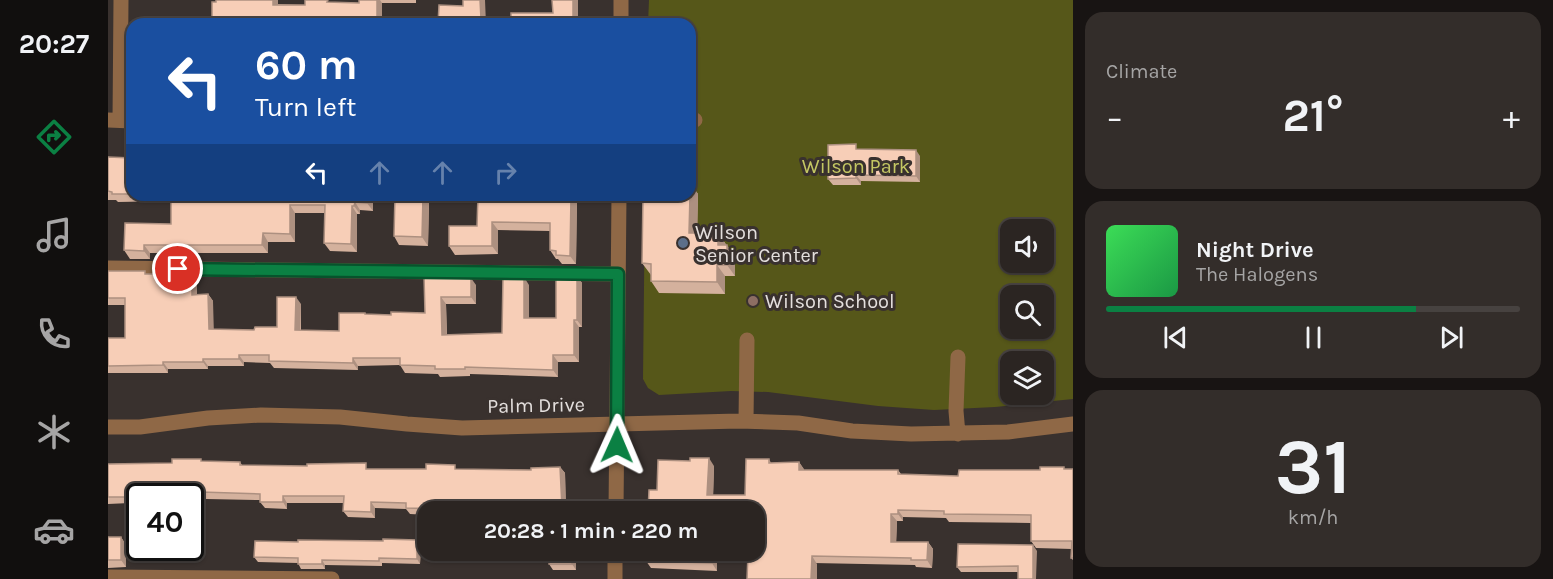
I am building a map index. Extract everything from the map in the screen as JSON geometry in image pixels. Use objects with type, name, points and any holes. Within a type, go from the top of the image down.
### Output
[{"type":"street","points":[[120,120],[121,0]]},
{"type":"street","points":[[621,0],[621,18]]},
{"type":"street","points":[[616,501],[619,201]]},
{"type":"street","points":[[108,268],[618,274]]},
{"type":"street","points":[[746,421],[747,340]]},
{"type":"street","points":[[957,357],[958,434]]},
{"type":"street","name":"Palm Drive","points":[[108,427],[140,427],[208,418],[261,415],[340,417],[462,428],[746,421],[798,423],[864,432],[910,434],[1008,432],[1073,424]]},
{"type":"street","points":[[615,561],[615,579]]},
{"type":"street","points":[[108,577],[332,579]]},
{"type":"green space","name":"Wilson Park","points":[[649,0],[1073,0],[1073,399],[1054,401],[1054,351],[1000,351],[1000,405],[1014,405],[995,407],[934,410],[878,406],[768,392],[731,391],[659,395],[648,388],[643,379],[645,201],[696,201],[696,18],[648,18]]},
{"type":"building","points":[[216,0],[273,0],[273,5],[305,5],[305,0],[359,3],[359,0],[377,0],[377,18],[198,18],[212,17],[212,2]]},
{"type":"building","points":[[463,0],[480,0],[481,18],[438,18],[439,5],[463,6]]},
{"type":"building","points":[[552,0],[573,0],[573,18],[511,18],[511,13],[553,13]]},
{"type":"building","points":[[856,144],[856,149],[916,150],[916,176],[856,175],[856,178],[828,179],[828,145]]},
{"type":"building","points":[[108,157],[126,158],[126,194],[112,194],[108,191]]},
{"type":"building","points":[[171,201],[367,201],[367,203],[355,202],[352,206],[351,244],[324,243],[325,205],[290,205],[290,234],[263,233],[262,245],[144,245],[144,251],[124,250],[125,223],[171,224]]},
{"type":"building","points":[[395,201],[423,201],[422,237],[394,236]]},
{"type":"building","points":[[478,201],[571,201],[570,256],[556,255],[556,251],[550,250],[550,223],[492,222],[492,246],[449,246],[449,226],[477,226]]},
{"type":"building","points":[[643,201],[690,201],[689,233],[718,233],[718,245],[727,245],[727,265],[717,265],[717,282],[651,281],[651,264],[642,263]]},
{"type":"building","points":[[108,271],[192,274],[192,295],[208,294],[209,329],[254,330],[255,327],[277,327],[277,297],[296,297],[295,330],[339,331],[339,313],[391,315],[391,312],[425,313],[424,276],[471,278],[471,297],[441,297],[442,335],[502,333],[503,277],[524,277],[524,318],[556,318],[556,276],[577,276],[574,355],[553,355],[553,370],[465,367],[465,369],[435,369],[435,366],[400,365],[400,358],[353,358],[353,363],[269,361],[269,355],[239,355],[239,359],[203,359],[203,362],[163,362],[163,365],[108,366],[108,338],[125,338],[125,298],[108,298]]},
{"type":"building","points":[[690,458],[709,458],[707,495],[745,495],[746,459],[769,459],[769,463],[799,462],[799,470],[898,470],[898,474],[958,476],[959,470],[1040,470],[1040,467],[1073,469],[1073,558],[1071,558],[1072,541],[1031,541],[1031,515],[944,514],[944,511],[898,510],[898,514],[891,514],[891,542],[928,542],[927,560],[812,556],[811,579],[747,579],[748,561],[765,561],[765,501],[648,501],[649,490],[657,490],[658,460],[690,461]]},
{"type":"building","points":[[172,459],[201,459],[201,461],[240,462],[240,465],[307,466],[307,464],[366,463],[366,469],[426,469],[426,464],[455,465],[455,469],[531,470],[531,468],[560,467],[562,501],[417,501],[417,508],[406,508],[406,503],[371,502],[371,512],[343,511],[344,496],[283,496],[283,502],[260,502],[260,494],[204,492],[204,483],[126,483],[126,497],[108,497],[108,464],[172,463]]},
{"type":"building","points":[[108,537],[121,537],[121,560],[108,560]]},
{"type":"building","points":[[383,539],[417,540],[417,559],[322,560],[322,564],[298,564],[298,558],[254,557],[255,541],[383,541]]},
{"type":"building","points":[[958,544],[1033,545],[1033,579],[1018,579],[1018,566],[957,567]]},
{"type":"building","points":[[549,561],[572,561],[572,564],[549,564]]},
{"type":"building","points":[[646,561],[712,561],[712,563]]},
{"type":"place","name":"Wilson Senior Center","points":[[683,243]]},
{"type":"place","name":"Wilson School","points":[[753,301]]},
{"type":"route","points":[[178,269],[618,274],[617,445]]}]
